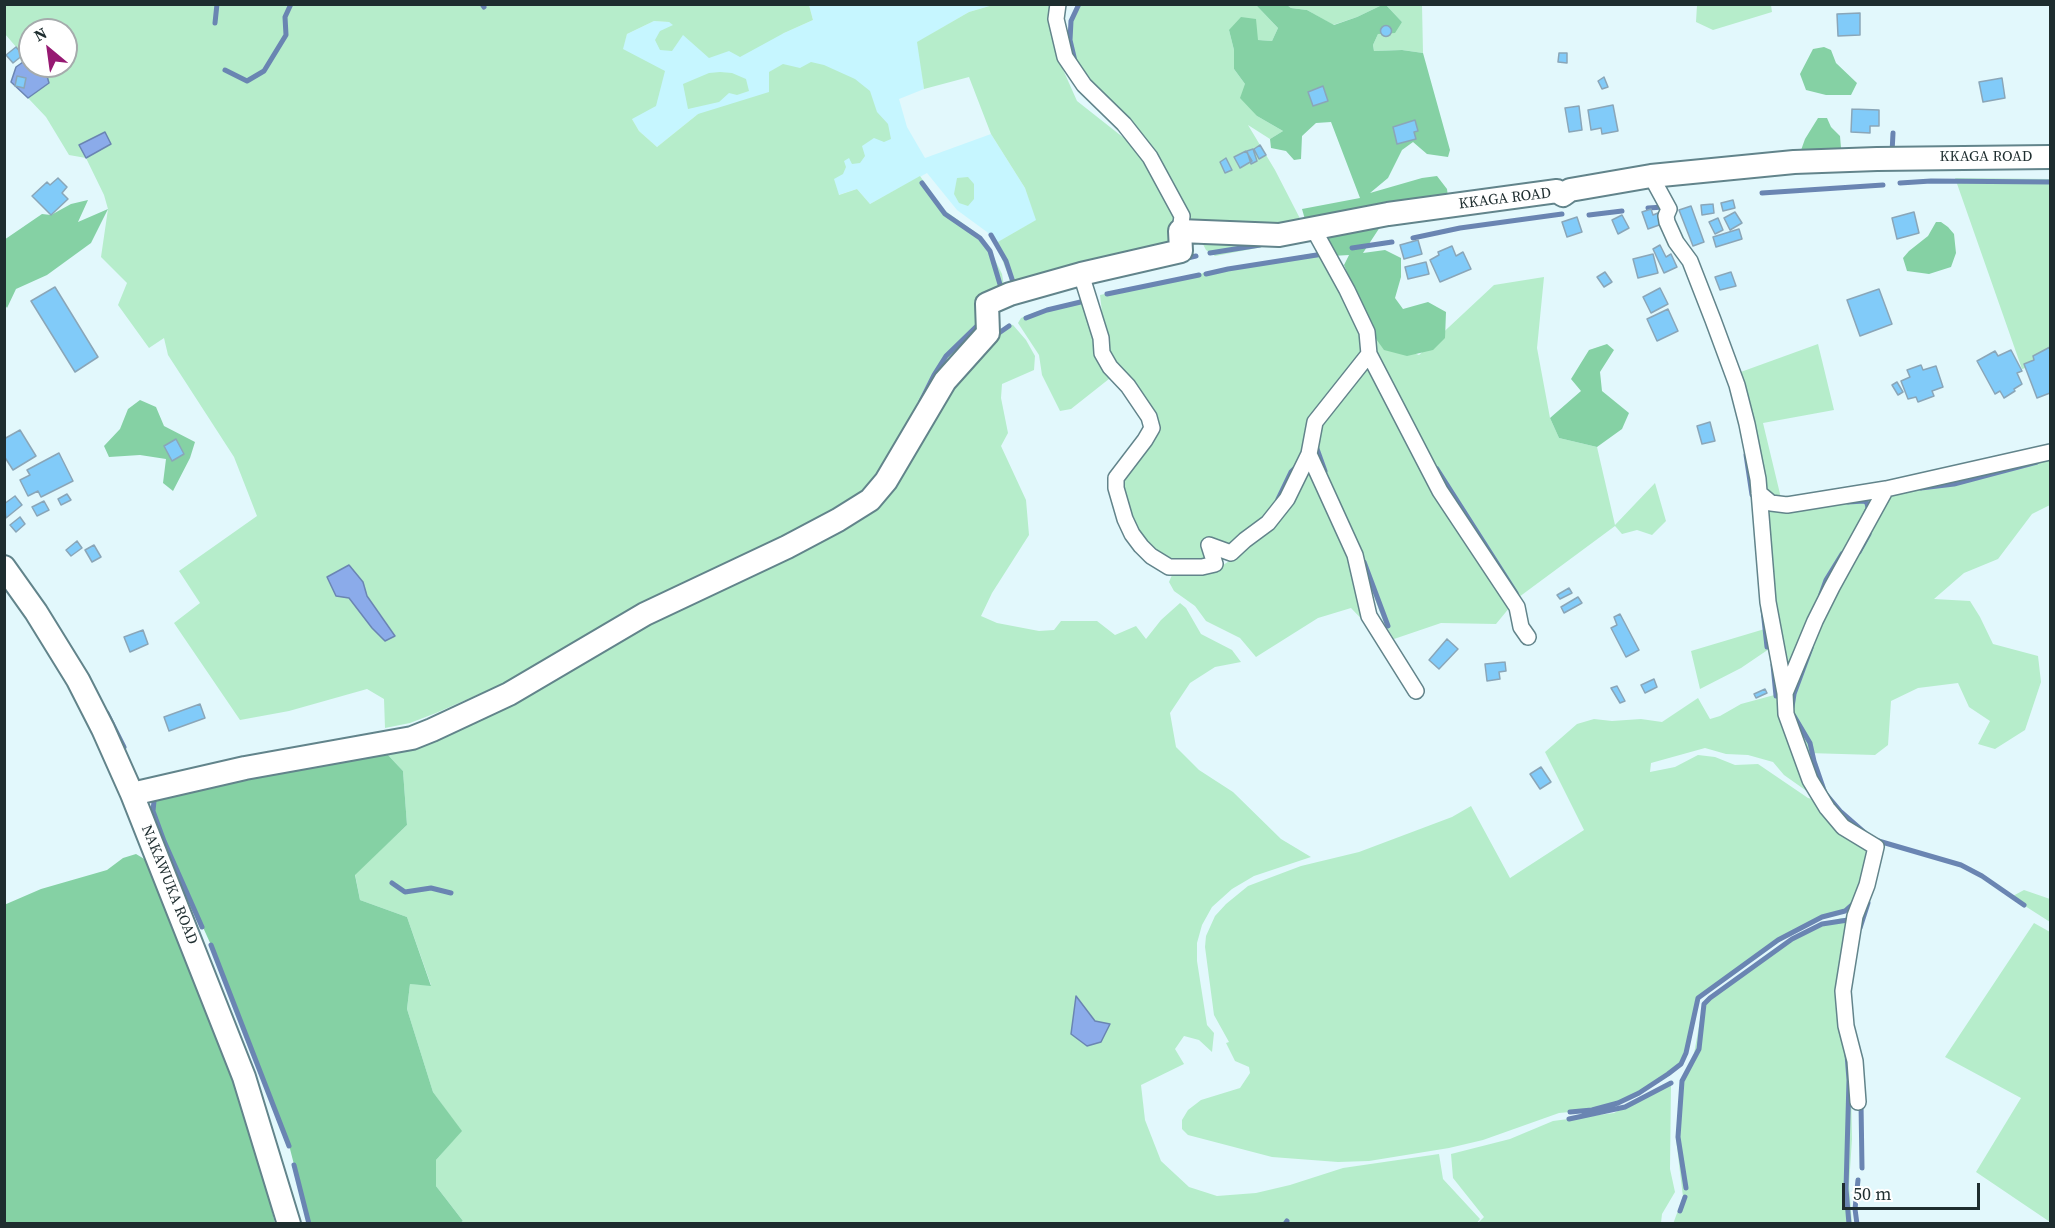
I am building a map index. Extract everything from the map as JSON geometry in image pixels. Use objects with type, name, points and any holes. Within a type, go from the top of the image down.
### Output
[{"type":"street","points":[[132,794],[245,768],[412,738],[509,694],[645,614],[787,547],[851,513],[870,500],[886,481],[945,381],[988,333],[987,304],[1010,294],[1081,274],[1181,251],[1182,216],[1150,157],[1124,124],[1084,85],[1065,57],[1056,19],[1058,4]]},
{"type":"street","name":"KKAGA ROAD","points":[[1180,231],[1279,235],[1420,210],[1557,191],[1563,195],[1570,190],[1651,177],[1794,162],[2050,157]]},
{"type":"street","points":[[1651,177],[1669,209],[1666,216],[1667,222],[1676,242],[1690,261],[1737,385],[1747,424],[1759,493],[1768,602],[1785,693],[1786,714],[1810,780],[1827,808],[1843,827],[1876,847],[1867,885],[1855,916],[1843,991],[1846,1026],[1855,1061],[1858,1102]]},
{"type":"street","points":[[1314,230],[1367,332],[1369,354],[1440,491],[1517,607],[1521,627],[1528,637]]},
{"type":"street","points":[[1081,274],[1101,338],[1102,353],[1110,367],[1128,386],[1149,417],[1152,428],[1116,478],[1116,488],[1132,534],[1151,556],[1169,567],[1202,567],[1215,564],[1209,545],[1231,553],[1268,523],[1287,499],[1309,454],[1316,422],[1369,354]]},
{"type":"street","points":[[1759,493],[1771,502],[1787,505],[1886,489],[2050,452]]},
{"type":"street","points":[[1309,454],[1355,555],[1369,616],[1416,691]]},
{"type":"street","points":[[1785,693],[1828,595],[1886,489]]},
{"type":"street","name":"NAKAWUKA ROAD","points":[[4,567],[36,612],[78,680],[132,794],[243,1077],[289,1224]]},
{"type":"shaded area","points":[[809,5],[993,5],[969,12],[918,42],[924,89],[899,99],[907,127],[925,158],[991,134],[1025,188],[1037,220],[996,243],[987,232],[957,210],[927,173],[870,204],[857,189],[792,210],[698,114],[657,147],[639,131],[632,119],[622,49],[627,34],[654,21],[669,22],[729,51],[784,33],[813,20]]},
{"type":"green space","points":[[4,5],[809,5],[813,20],[740,57],[729,51],[709,58],[683,35],[672,51],[660,50],[655,40],[660,31],[673,25],[669,22],[654,21],[627,34],[623,49],[665,71],[656,106],[632,119],[639,131],[657,147],[698,114],[769,92],[769,72],[783,64],[800,68],[811,62],[824,65],[855,79],[870,91],[877,112],[888,124],[891,139],[884,142],[874,138],[862,146],[865,156],[860,163],[852,164],[849,158],[844,161],[846,167],[843,174],[834,179],[839,195],[857,189],[870,204],[920,176],[944,210],[981,236],[1002,274],[1006,298],[999,311],[962,345],[928,382],[874,482],[852,501],[781,539],[629,610],[509,681],[410,723],[385,728],[384,699],[367,689],[289,711],[240,720],[174,623],[200,603],[179,571],[257,516],[234,457],[168,355],[164,338],[149,348],[118,305],[127,283],[101,257],[108,209],[104,195],[86,158],[69,155],[46,117],[28,98],[49,83],[48,78],[78,78],[78,18],[18,18],[18,49],[5,34]],"holes":[[[363,582],[367,596],[395,635],[372,628],[349,598]]]},
{"type":"green space","points":[[993,5],[1058,5],[1058,45],[1061,65],[1077,101],[1129,142],[1151,168],[1196,258],[1059,289],[1014,291],[996,243],[1036,220],[1025,188],[991,134],[969,77],[924,89],[917,42],[969,12]]},
{"type":"green space","points":[[1076,5],[1256,5],[1278,28],[1272,41],[1258,40],[1229,30],[1234,50],[1234,69],[1245,84],[1257,116],[1283,131],[1270,139],[1248,125],[1275,170],[1310,238],[1215,256],[1206,250],[1186,211],[1072,59],[1069,43],[1070,19]]},
{"type":"green space","points":[[1256,5],[1287,5],[1291,8],[1307,10],[1334,25],[1386,5],[1402,22],[1395,33],[1378,34],[1373,45],[1374,51],[1402,50],[1423,53],[1450,150],[1448,157],[1427,154],[1413,142],[1402,150],[1388,178],[1370,193],[1437,176],[1447,189],[1449,205],[1382,224],[1363,253],[1385,250],[1401,258],[1401,277],[1395,298],[1403,309],[1428,302],[1446,312],[1445,338],[1433,350],[1407,356],[1384,350],[1374,336],[1344,265],[1349,255],[1332,256],[1308,230],[1302,209],[1360,198],[1331,122],[1316,123],[1302,136],[1301,159],[1294,160],[1286,151],[1271,148],[1270,139],[1283,131],[1257,116],[1240,98],[1245,84],[1234,69],[1234,50],[1229,30],[1241,17],[1256,19],[1258,40],[1272,41],[1278,28]]},
{"type":"green space","points":[[1287,5],[1382,5],[1333,25],[1307,10],[1291,8]]},
{"type":"green space","points":[[1386,5],[1422,5],[1423,53],[1402,50],[1374,51],[1373,45],[1378,34],[1402,22]]},
{"type":"green space","points":[[1697,5],[1771,5],[1772,12],[1713,30],[1696,22]]},
{"type":"green space","points":[[1824,47],[1831,50],[1836,63],[1857,83],[1851,95],[1826,95],[1806,90],[1800,74],[1813,49]]},
{"type":"green space","points":[[709,73],[732,73],[746,79],[749,91],[737,95],[729,93],[719,102],[688,109],[683,84]]},
{"type":"green space","points":[[1818,118],[1827,118],[1831,127],[1840,136],[1841,148],[1828,155],[1800,153],[1805,139]]},
{"type":"green space","points":[[968,177],[974,184],[974,199],[968,206],[959,203],[954,194],[957,178]]},
{"type":"green space","points":[[1955,178],[2050,179],[2050,361],[2022,369]]},
{"type":"green space","points":[[88,200],[78,222],[108,209],[91,243],[47,275],[16,289],[7,308],[4,303],[4,240],[42,214],[51,215],[71,204]]},
{"type":"green space","points":[[1936,222],[1941,222],[1954,234],[1956,253],[1951,267],[1929,274],[1907,271],[1903,258],[1928,236]]},
{"type":"green space","points":[[1326,251],[1363,335],[1362,351],[1280,500],[1261,523],[1205,561],[1173,560],[1152,550],[1139,537],[1120,483],[1155,429],[1107,355],[1100,295],[1218,270]]},
{"type":"green space","points":[[1544,277],[1537,348],[1550,418],[1559,438],[1597,447],[1615,525],[1655,483],[1666,521],[1652,535],[1637,530],[1622,534],[1615,526],[1519,597],[1448,490],[1373,348],[1373,338],[1419,355],[1494,285]]},
{"type":"green space","points":[[1090,298],[1114,375],[1071,409],[1060,411],[1042,375],[1039,355],[1018,323],[1021,318],[1038,311]]},
{"type":"green space","points":[[1008,324],[1013,325],[1026,340],[1035,356],[1034,370],[1002,384],[1001,398],[1008,433],[1001,446],[1026,500],[1029,535],[992,593],[981,616],[997,623],[1039,631],[1054,630],[1061,621],[1097,621],[1115,635],[1136,626],[1146,639],[1161,620],[1180,603],[1186,608],[1201,634],[1232,650],[1241,662],[1215,667],[1190,683],[1170,713],[1176,747],[1199,770],[1233,792],[1281,839],[1311,857],[1254,876],[1232,889],[1212,907],[1202,925],[1197,943],[1197,961],[1207,1025],[1214,1033],[1212,1052],[1199,1040],[1184,1036],[1175,1049],[1184,1064],[1141,1085],[1145,1120],[1161,1161],[1189,1187],[1217,1196],[1256,1193],[1343,1168],[1439,1154],[1443,1179],[1480,1219],[1476,1224],[460,1223],[463,1221],[436,1186],[436,1160],[461,1131],[433,1092],[407,1009],[410,984],[431,985],[407,917],[360,900],[355,874],[407,825],[403,771],[388,755],[839,531],[978,348]]},
{"type":"green space","points":[[1607,344],[1614,350],[1600,372],[1602,391],[1629,413],[1622,429],[1597,447],[1559,438],[1550,418],[1581,391],[1571,379],[1589,350]]},
{"type":"green space","points":[[1818,344],[1834,410],[1763,423],[1781,498],[1767,495],[1738,373]]},
{"type":"green space","points":[[1368,364],[1510,607],[1496,624],[1441,623],[1394,639],[1384,623],[1364,570],[1319,468],[1314,439],[1320,423]]},
{"type":"green space","points":[[140,400],[156,407],[164,426],[195,442],[190,458],[173,491],[163,483],[166,459],[140,455],[109,457],[104,446],[120,429],[128,409]]},
{"type":"green space","points":[[2050,456],[2050,505],[2032,514],[1998,559],[1964,573],[1934,599],[1970,601],[1993,644],[2038,656],[2041,682],[2025,730],[1995,749],[1978,744],[1990,721],[1969,707],[1958,683],[1918,688],[1891,701],[1888,745],[1875,755],[1808,753],[1796,725],[1790,698],[1818,623],[1884,498],[1898,490]]},
{"type":"green space","points":[[1310,469],[1337,528],[1367,606],[1373,631],[1351,608],[1318,618],[1256,657],[1240,638],[1206,621],[1195,606],[1174,591],[1169,582],[1178,570],[1220,567],[1237,556]]},
{"type":"green space","points":[[1863,499],[1869,501],[1870,506],[1788,685],[1779,644],[1764,502]]},
{"type":"green space","points":[[1768,628],[1769,649],[1741,668],[1700,689],[1691,651]]},
{"type":"green space","points":[[1778,694],[1813,792],[1808,792],[1784,775],[1773,762],[1748,755],[1726,754],[1705,748],[1651,763],[1650,772],[1675,767],[1698,755],[1715,757],[1735,765],[1758,764],[1808,798],[1816,800],[1870,854],[1854,903],[1847,912],[1822,917],[1776,942],[1701,995],[1695,1012],[1688,1053],[1682,1065],[1663,1079],[1626,1101],[1603,1109],[1559,1113],[1483,1140],[1369,1161],[1338,1162],[1272,1157],[1188,1135],[1182,1129],[1182,1120],[1188,1110],[1201,1100],[1240,1088],[1250,1073],[1249,1067],[1235,1061],[1226,1043],[1229,1042],[1214,1015],[1205,947],[1206,936],[1215,916],[1248,886],[1301,866],[1359,852],[1452,817],[1471,806],[1510,878],[1584,830],[1545,752],[1577,724],[1594,719],[1612,721],[1641,719],[1662,722],[1698,698],[1710,719],[1741,704]]},
{"type":"green space","points":[[388,755],[403,771],[407,825],[355,875],[360,900],[407,917],[431,986],[410,984],[407,1009],[433,1092],[462,1131],[436,1160],[436,1186],[463,1221],[460,1223],[309,1223],[289,1145],[211,945],[164,841],[153,811],[154,801],[170,794],[316,761]]},
{"type":"green space","points":[[136,854],[146,860],[191,961],[254,1139],[275,1223],[5,1223],[4,905],[41,889],[107,870],[123,858]]},
{"type":"green space","points":[[2024,890],[2050,899],[2050,922],[2011,897]]},
{"type":"green space","points":[[1848,918],[1852,1139],[1849,1185],[1852,1223],[1673,1224],[1683,1197],[1676,1139],[1680,1085],[1694,1054],[1703,1003],[1708,997],[1787,941],[1815,926]]},
{"type":"green space","points":[[2034,923],[2050,932],[2050,1222],[1976,1172],[2021,1098],[1945,1057]]},
{"type":"green space","points":[[1671,1083],[1670,1169],[1675,1192],[1662,1214],[1661,1223],[1478,1223],[1484,1217],[1453,1178],[1451,1154],[1510,1139],[1553,1121],[1614,1113]]},
{"type":"water","points":[[18,66],[18,78],[48,78],[49,83],[28,98],[11,82]]},
{"type":"water","points":[[105,132],[111,144],[86,158],[79,145]]},
{"type":"water","points":[[349,565],[363,582],[367,596],[395,636],[385,641],[349,598],[336,596],[327,577]]},
{"type":"water","points":[[1076,996],[1095,1021],[1110,1024],[1101,1042],[1087,1046],[1071,1034]]},
{"type":"building","points":[[1860,13],[1860,35],[1838,36],[1837,14]]},
{"type":"building","points":[[1386,26],[1390,27],[1390,35],[1386,36],[1382,35],[1381,31],[1382,27]]},
{"type":"building","points":[[16,47],[18,49],[18,59],[13,63],[6,55]]},
{"type":"building","points":[[1559,53],[1567,53],[1567,63],[1558,62]]},
{"type":"building","points":[[17,76],[26,78],[24,88],[15,86]]},
{"type":"building","points":[[1604,77],[1608,87],[1602,89],[1598,81]]},
{"type":"building","points":[[2002,78],[2005,98],[1983,102],[1979,82]]},
{"type":"building","points":[[1323,86],[1328,101],[1313,106],[1308,92]]},
{"type":"building","points":[[1613,105],[1618,131],[1602,134],[1601,128],[1591,130],[1588,110]]},
{"type":"building","points":[[1579,106],[1582,130],[1569,132],[1565,108]]},
{"type":"building","points":[[1852,109],[1879,110],[1879,126],[1870,126],[1870,133],[1851,132]]},
{"type":"building","points":[[1415,120],[1418,131],[1414,132],[1416,139],[1397,144],[1393,127]]},
{"type":"building","points":[[1260,145],[1266,155],[1259,159],[1254,149]]},
{"type":"building","points":[[1253,149],[1257,161],[1251,164],[1247,151]]},
{"type":"building","points":[[1246,151],[1252,161],[1240,168],[1234,157]]},
{"type":"building","points":[[1226,158],[1232,170],[1225,173],[1220,162]]},
{"type":"building","points":[[58,178],[67,187],[62,193],[68,199],[51,215],[32,196],[47,182],[50,185]]},
{"type":"building","points":[[1733,200],[1735,208],[1723,211],[1721,203]]},
{"type":"building","points":[[1713,204],[1714,213],[1702,215],[1701,205]]},
{"type":"building","points":[[1691,206],[1704,242],[1693,246],[1679,210]]},
{"type":"building","points":[[1651,209],[1653,215],[1658,213],[1662,224],[1648,229],[1642,212]]},
{"type":"building","points":[[1735,212],[1742,223],[1730,230],[1724,218]]},
{"type":"building","points":[[1914,212],[1919,233],[1897,239],[1892,218]]},
{"type":"building","points":[[1622,215],[1629,228],[1618,234],[1612,220]]},
{"type":"building","points":[[1577,217],[1582,232],[1567,237],[1562,222]]},
{"type":"building","points":[[1718,218],[1723,230],[1715,234],[1709,222]]},
{"type":"building","points":[[1739,229],[1742,239],[1716,247],[1713,237]]},
{"type":"building","points":[[1418,240],[1422,254],[1404,259],[1400,245]]},
{"type":"building","points":[[1660,245],[1666,257],[1671,254],[1677,267],[1664,273],[1653,249]]},
{"type":"building","points":[[1452,246],[1456,256],[1463,252],[1471,269],[1440,282],[1430,260],[1439,255],[1438,252]]},
{"type":"building","points":[[1653,254],[1658,273],[1638,278],[1633,259]]},
{"type":"building","points":[[1426,262],[1429,274],[1408,279],[1405,267]]},
{"type":"building","points":[[1605,272],[1612,282],[1604,287],[1597,277]]},
{"type":"building","points":[[1731,272],[1736,286],[1720,290],[1715,277]]},
{"type":"building","points":[[55,287],[98,357],[75,372],[31,301]]},
{"type":"building","points":[[1660,288],[1668,304],[1651,313],[1643,297]]},
{"type":"building","points":[[1879,289],[1892,324],[1860,336],[1847,300]]},
{"type":"building","points":[[1668,309],[1678,331],[1657,341],[1647,319]]},
{"type":"building","points":[[2050,347],[2050,393],[2037,398],[2024,364],[2034,360],[2033,356]]},
{"type":"building","points":[[2011,350],[2022,371],[2017,373],[2022,384],[2004,398],[2000,391],[1995,394],[1977,361],[1995,351],[1998,356]]},
{"type":"building","points":[[1921,365],[1923,370],[1936,366],[1943,387],[1932,391],[1934,396],[1918,402],[1916,397],[1908,399],[1901,381],[1910,377],[1907,370]]},
{"type":"building","points":[[1897,382],[1903,392],[1898,395],[1892,385]]},
{"type":"building","points":[[1710,422],[1715,441],[1702,444],[1697,426]]},
{"type":"building","points":[[20,430],[36,456],[13,470],[4,456],[4,439]]},
{"type":"building","points":[[176,439],[184,454],[172,461],[164,446]]},
{"type":"building","points":[[59,453],[73,481],[41,497],[38,491],[28,496],[20,480],[30,475],[27,470]]},
{"type":"building","points":[[67,494],[71,500],[61,505],[58,499]]},
{"type":"building","points":[[15,496],[22,505],[6,518],[4,504]]},
{"type":"building","points":[[44,501],[49,510],[37,516],[32,507]]},
{"type":"building","points":[[20,517],[25,524],[16,532],[10,525]]},
{"type":"building","points":[[77,541],[82,548],[71,556],[66,550]]},
{"type":"building","points":[[94,545],[101,557],[92,562],[85,550]]},
{"type":"building","points":[[1569,588],[1572,593],[1560,599],[1557,595]]},
{"type":"building","points":[[1578,597],[1582,603],[1564,613],[1561,607]]},
{"type":"building","points":[[1620,614],[1639,650],[1626,657],[1611,628],[1617,625],[1614,617]]},
{"type":"building","points":[[143,630],[148,644],[130,652],[124,637]]},
{"type":"building","points":[[1447,639],[1458,649],[1439,669],[1429,660]]},
{"type":"building","points":[[1505,662],[1506,671],[1499,672],[1500,679],[1487,681],[1485,664]]},
{"type":"building","points":[[1654,679],[1657,687],[1645,693],[1641,685]]},
{"type":"building","points":[[1617,686],[1625,701],[1620,703],[1611,688]]},
{"type":"building","points":[[1765,689],[1767,693],[1756,698],[1754,694]]},
{"type":"building","points":[[200,704],[205,718],[169,731],[164,717]]},
{"type":"building","points":[[1541,767],[1551,782],[1540,789],[1530,774]]},
{"type":"waterway","points":[[215,23],[217,4]]},
{"type":"waterway","points":[[225,70],[247,81],[264,71],[286,35],[285,17],[291,4]]},
{"type":"waterway","points":[[1075,61],[1070,40],[1071,21],[1079,4]]},
{"type":"waterway","points":[[1892,153],[1893,133]]},
{"type":"waterway","points":[[1900,183],[2050,182]]},
{"type":"waterway","points":[[922,183],[945,214],[980,238],[990,251],[1002,291]]},
{"type":"waterway","points":[[1762,193],[1883,185]]},
{"type":"waterway","points":[[1648,208],[1664,207]]},
{"type":"waterway","points":[[1589,215],[1622,211]]},
{"type":"waterway","points":[[1413,238],[1460,228],[1562,214]]},
{"type":"waterway","points":[[991,235],[1006,261],[1015,288]]},
{"type":"waterway","points":[[1352,248],[1392,242]]},
{"type":"waterway","points":[[1210,253],[1260,245]]},
{"type":"waterway","points":[[1206,274],[1323,254]]},
{"type":"waterway","points":[[1183,259],[1196,256]]},
{"type":"waterway","points":[[1107,294],[1199,275]]},
{"type":"waterway","points":[[1026,318],[1047,310],[1089,300]]},
{"type":"waterway","points":[[921,401],[946,356],[980,323]]},
{"type":"waterway","points":[[993,337],[1009,326]]},
{"type":"waterway","points":[[1316,446],[1325,471]]},
{"type":"waterway","points":[[1746,455],[1752,495]]},
{"type":"waterway","points":[[1921,488],[1954,484],[2037,462]]},
{"type":"waterway","points":[[1278,499],[1291,472],[1297,466]]},
{"type":"waterway","points":[[1437,469],[1516,593]]},
{"type":"waterway","points":[[1848,502],[1864,501],[1868,508],[1866,513]]},
{"type":"waterway","points":[[1859,552],[1869,534]]},
{"type":"waterway","points":[[1821,594],[1826,580],[1842,554]]},
{"type":"waterway","points":[[1364,562],[1388,626]]},
{"type":"waterway","points":[[1763,610],[1767,647]]},
{"type":"waterway","points":[[1792,707],[1794,694],[1811,648]]},
{"type":"waterway","points":[[1773,665],[1776,696]]},
{"type":"waterway","points":[[107,713],[124,747]]},
{"type":"waterway","points":[[1794,716],[1810,743],[1825,793],[1841,812],[1865,833]]},
{"type":"waterway","points":[[154,801],[153,811],[164,841],[202,927]]},
{"type":"waterway","points":[[1875,840],[1961,865],[1982,876],[2024,905]]},
{"type":"waterway","points":[[392,883],[405,892],[431,888],[451,893]]},
{"type":"waterway","points":[[1570,1112],[1592,1110],[1618,1103],[1639,1093],[1668,1074],[1681,1064],[1686,1053],[1698,998],[1778,940],[1822,917],[1845,911],[1854,903]]},
{"type":"waterway","points":[[1860,928],[1868,903]]},
{"type":"waterway","points":[[1686,1188],[1678,1137],[1682,1081],[1699,1049],[1704,1004],[1792,939],[1822,924],[1848,920],[1850,924]]},
{"type":"waterway","points":[[211,945],[289,1146]]},
{"type":"waterway","points":[[1847,1054],[1849,1080],[1846,1189],[1849,1224]]},
{"type":"waterway","points":[[1569,1119],[1625,1107],[1671,1083]]},
{"type":"waterway","points":[[1861,1103],[1862,1168]]},
{"type":"waterway","points":[[294,1165],[309,1224]]},
{"type":"waterway","points":[[1857,1224],[1855,1209],[1858,1180]]},
{"type":"waterway","points":[[1680,1211],[1685,1197]]}]
